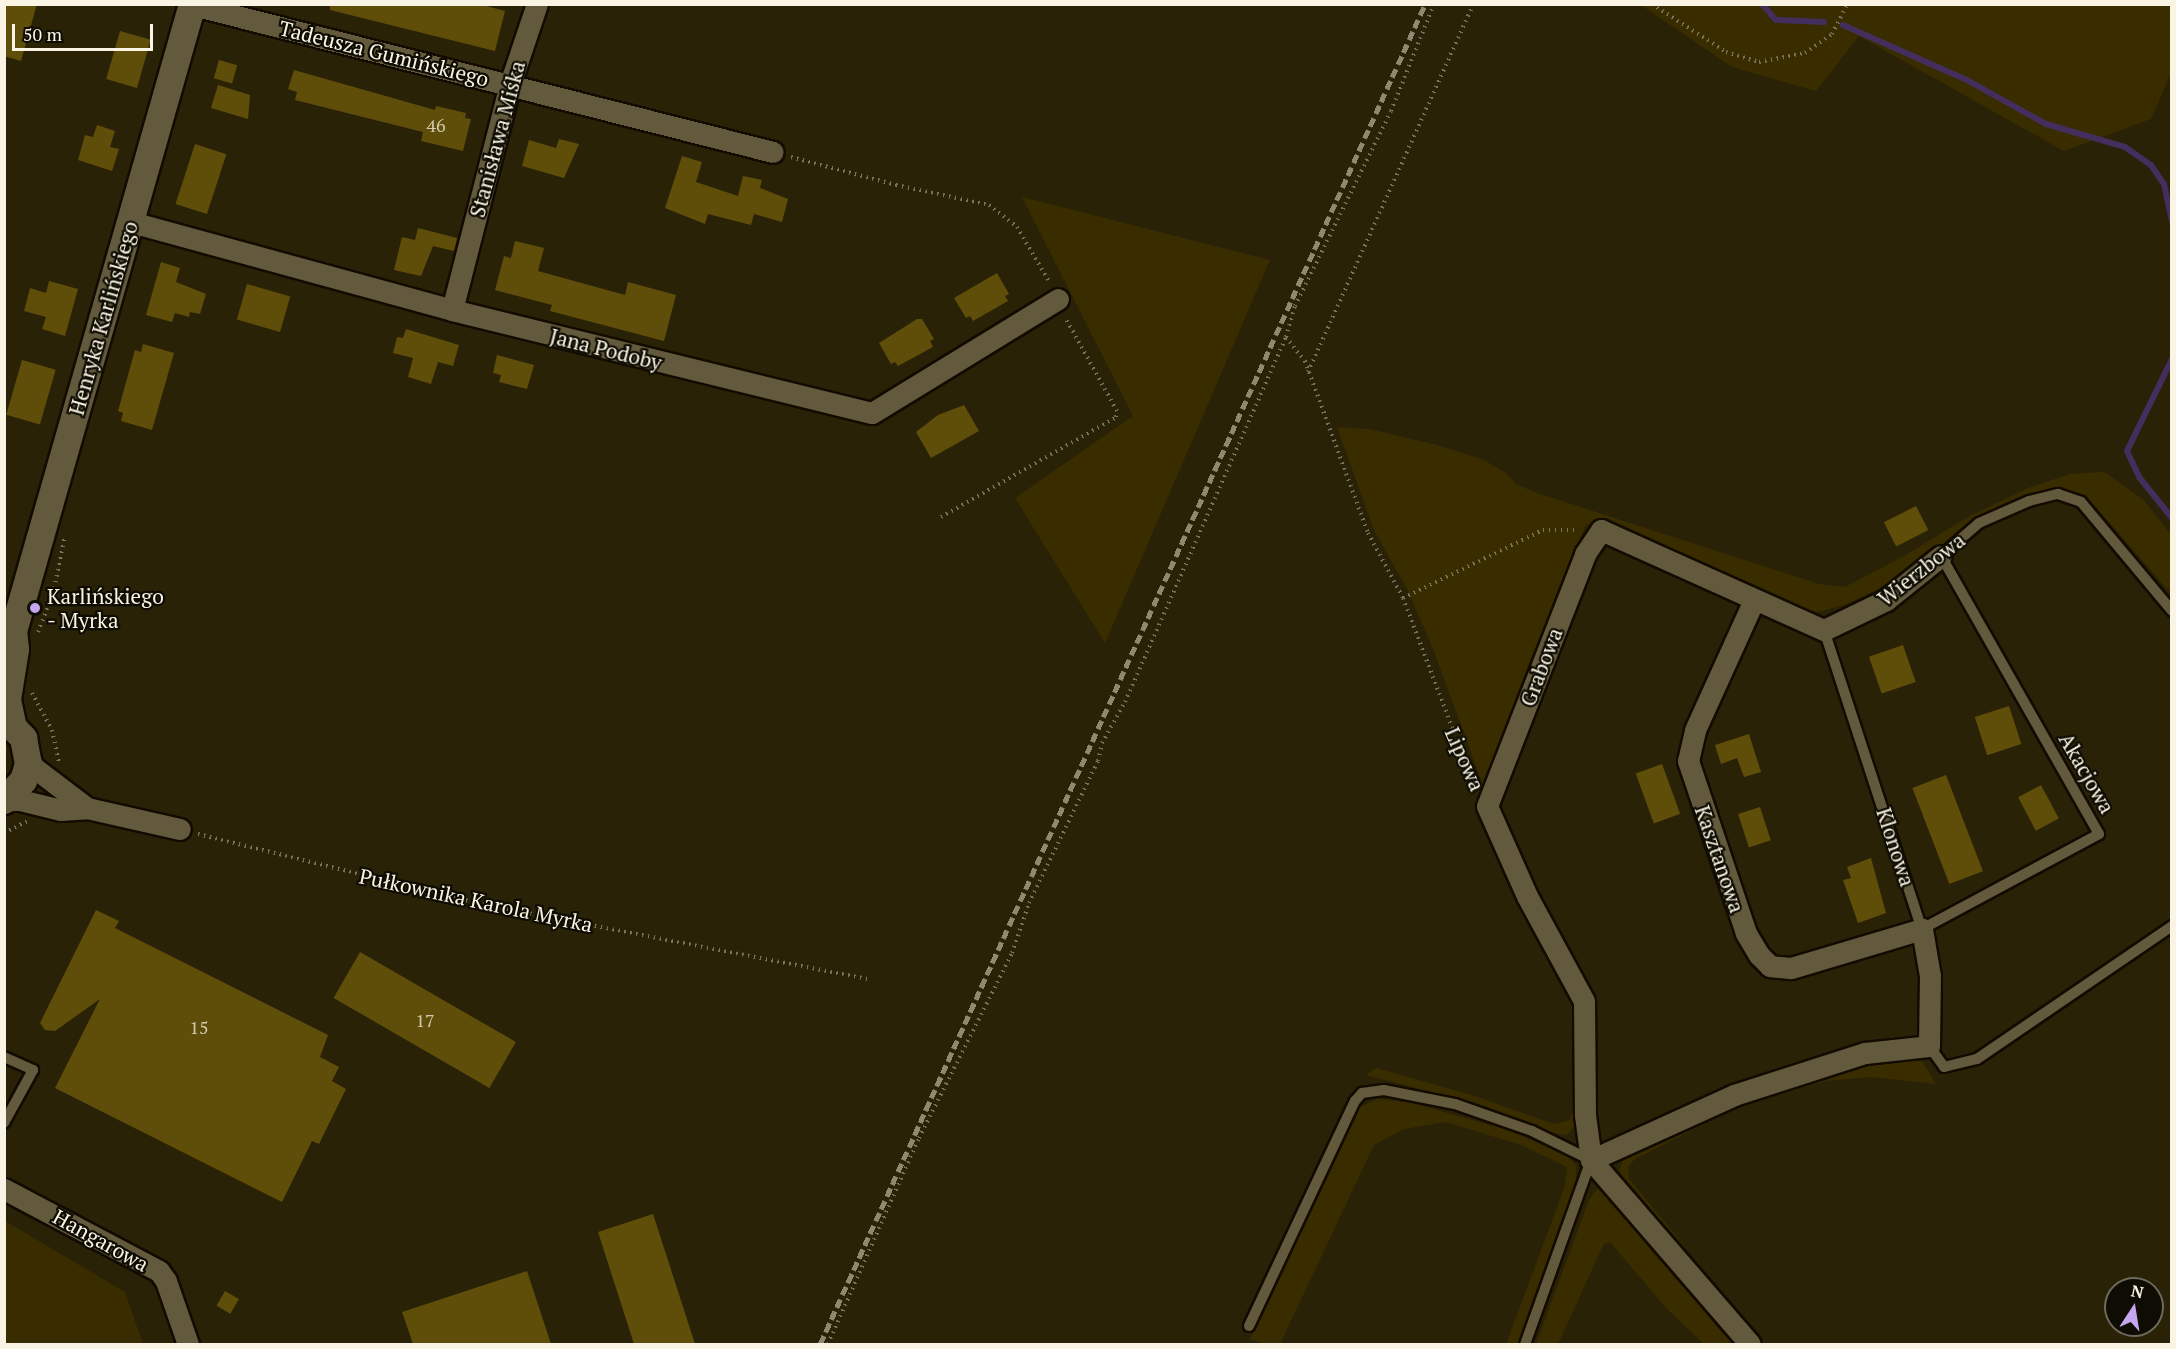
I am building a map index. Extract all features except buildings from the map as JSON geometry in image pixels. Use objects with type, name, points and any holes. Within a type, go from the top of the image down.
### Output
[{"type":"street","name":"Stanisława Miśka","points":[[452,310],[510,84],[537,4]]},
{"type":"street","name":"Tadeusza Gumińskiego","points":[[191,5],[773,152]]},
{"type":"street","name":"Henryka Karlińskiego","points":[[28,764],[23,738],[8,720],[7,699],[15,649],[191,5]]},
{"type":"street","name":"Jana Podoby","points":[[131,222],[452,310],[872,413],[1058,299]]},
{"type":"street","points":[[1601,530],[1824,630]]},
{"type":"street","name":"Grabowa","points":[[1486,806],[1586,554],[1601,530]]},
{"type":"street","name":"Wierzbowa","points":[[1824,630],[1886,600],[1941,556]]},
{"type":"street","name":"Kasztanowa","points":[[1754,600],[1695,730],[1688,761],[1746,933],[1759,955],[1770,966],[1791,968],[1922,929]]},
{"type":"street","points":[[4,800],[23,780],[28,764],[53,785],[87,808]]},
{"type":"street","points":[[4,800],[62,810],[87,808],[180,829]]},
{"type":"street","name":"Lipowa","points":[[1486,806],[1527,896],[1584,1001],[1585,1115],[1591,1161]]},
{"type":"street","name":"Klonowa","points":[[1922,929],[1930,976],[1929,1046]]},
{"type":"street","points":[[1749,1344],[1591,1161],[1734,1095],[1865,1053],[1929,1046]]},
{"type":"street","name":"Hangarowa","points":[[4,1189],[159,1271],[166,1281],[188,1344]]},
{"type":"lane","name":"Wierzbowa","points":[[1941,556],[1979,523],[2029,501],[2058,494],[2081,502],[2172,611]]},
{"type":"lane","name":"Akacjowa","points":[[1922,929],[2099,834],[1941,556]]},
{"type":"lane","name":"Klonowa","points":[[1824,630],[1922,929]]},
{"type":"lane","points":[[1929,1046],[1944,1067],[1977,1059],[2172,926]]},
{"type":"lane","points":[[4,1056],[33,1070],[4,1123]]},
{"type":"lane","points":[[1249,1326],[1355,1101],[1362,1093],[1384,1090],[1455,1104],[1532,1131],[1591,1161],[1525,1344]]},
{"type":"path","points":[[828,1344],[919,1138],[1012,953],[1029,903],[1098,761],[1102,742],[1125,702],[1286,337],[1295,306],[1391,111],[1434,4]]},
{"type":"path","points":[[1308,372],[1473,4]]},
{"type":"path","points":[[1652,4],[1726,52],[1759,62],[1805,54],[1832,34],[1847,4]]},
{"type":"path","points":[[773,152],[896,186],[988,205],[1017,227],[1058,299],[1074,339],[1117,411],[1116,417],[940,517]]},
{"type":"path","name":"Lipowa","points":[[1286,337],[1305,361],[1368,533],[1403,598],[1467,776],[1486,806]]},
{"type":"path","points":[[18,637],[53,594],[67,527]]},
{"type":"path","points":[[1403,598],[1543,530],[1601,530]]},
{"type":"path","points":[[30,683],[32,697],[58,748],[59,766],[53,785]]},
{"type":"path","points":[[4,833],[27,822],[43,805]]},
{"type":"path","name":"Pułkownika Karola Myrka","points":[[180,829],[477,903],[869,979]]},
{"type":"shaded area","points":[[1641,5],[2171,5],[2171,73],[2151,119],[2064,151],[1859,36],[1816,91],[1732,67]]},
{"type":"shaded area","points":[[1022,197],[1270,260],[1105,643],[1015,498],[1133,416]]},
{"type":"shaded area","points":[[1337,427],[1369,429],[1437,445],[1484,460],[1506,473],[1516,484],[1537,493],[1819,584],[1845,587],[1904,556],[1968,517],[2028,488],[2070,474],[2104,472],[2144,500],[2171,535],[2171,593],[2085,495],[2068,490],[2044,492],[1993,510],[1883,587],[1844,605],[1818,612],[1798,610],[1625,532],[1586,524],[1483,785],[1433,649],[1407,589],[1374,530]]},
{"type":"shaded area","points":[[1894,1058],[1922,1061],[1936,1084],[1872,1077],[1825,1081],[1734,1109],[1635,1159],[1628,1167],[1629,1179],[1688,1250],[1618,1177],[1622,1161],[1675,1126],[1870,1061]]},
{"type":"shaded area","points":[[1376,1068],[1472,1095],[1554,1124],[1570,1120],[1576,1102],[1577,1123],[1567,1135],[1552,1133],[1478,1104],[1366,1075]]},
{"type":"shaded area","points":[[1377,1099],[1412,1103],[1511,1131],[1568,1156],[1576,1166],[1576,1187],[1518,1344],[1506,1344],[1565,1186],[1567,1167],[1521,1145],[1446,1122],[1404,1129],[1374,1145],[1280,1344],[1263,1344],[1250,1339],[1353,1117],[1360,1107]]},
{"type":"shaded area","points":[[1598,1188],[1602,1189],[1736,1344],[1704,1344],[1666,1308],[1610,1242],[1604,1244],[1558,1344],[1536,1344],[1589,1200]]},
{"type":"shaded area","points":[[5,1221],[125,1292],[143,1344],[5,1344]]},
{"type":"waterway","points":[[1762,4],[1776,20],[1824,22]]},
{"type":"waterway","points":[[1843,25],[1965,79],[2046,124],[2125,147],[2151,165],[2164,184],[2172,221]]},
{"type":"waterway","points":[[2172,359],[2127,451],[2139,477],[2172,518]]},
{"type":"railway","points":[[820,1344],[1425,4]]},
{"type":"place","name":"Karlińskiego - Myrka","points":[[35,608]]}]
